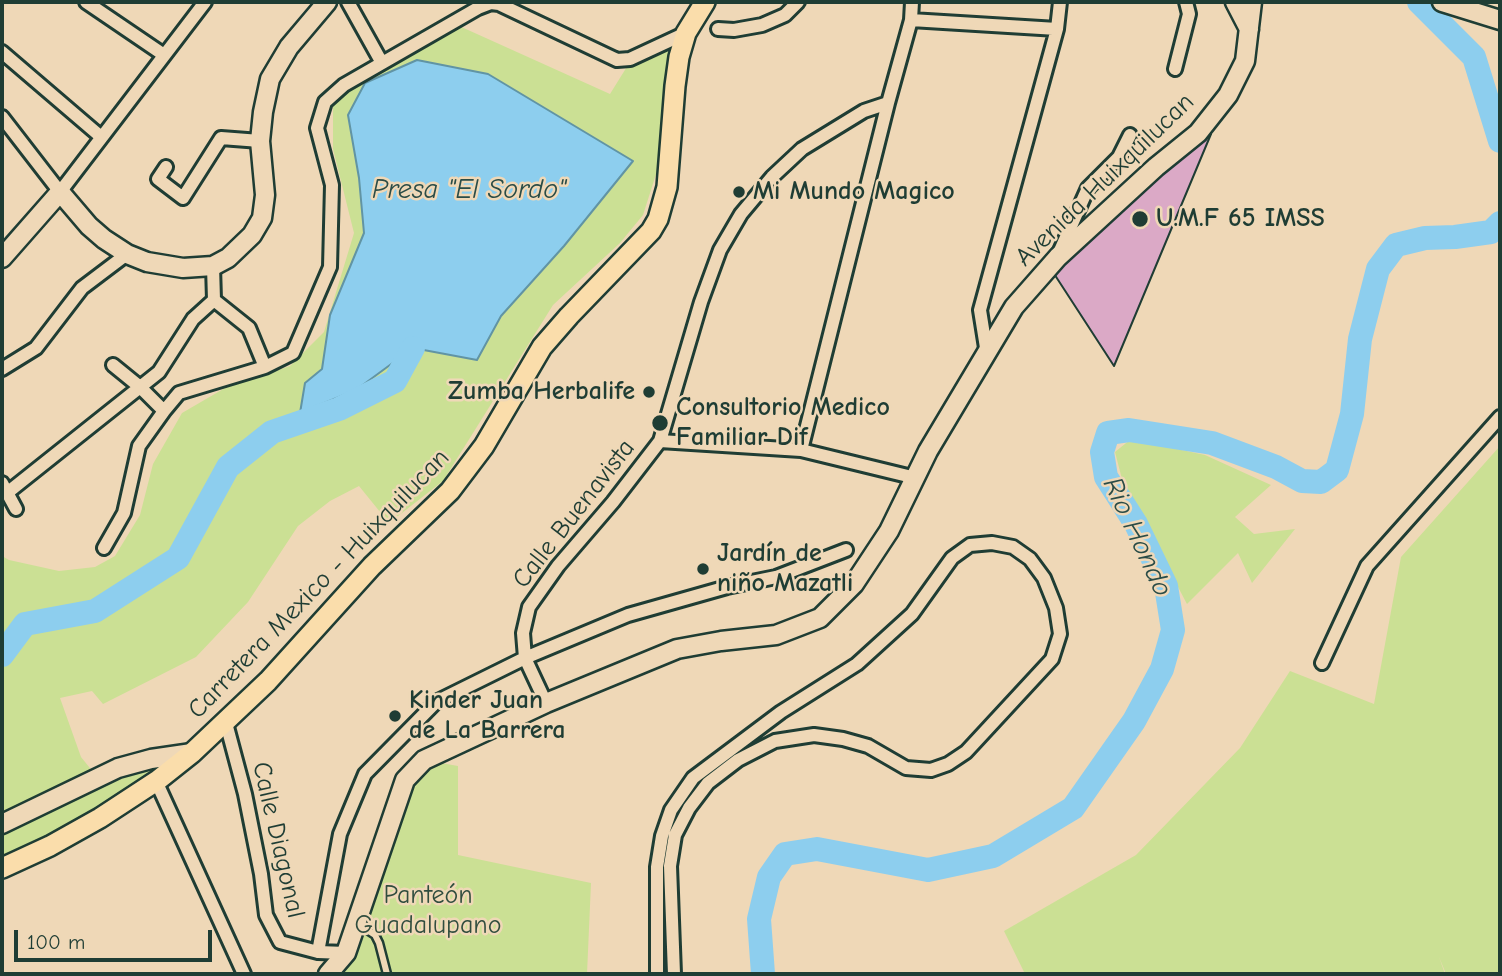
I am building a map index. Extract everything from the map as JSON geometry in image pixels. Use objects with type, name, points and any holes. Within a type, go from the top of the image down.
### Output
[{"type":"main road","name":"Carretera Mexico - Huixquilucan","points":[[2,868],[50,846],[100,818],[192,753],[268,681],[372,566],[450,491],[484,446],[542,347],[651,231],[663,205],[667,187],[675,86],[686,33],[705,2]]},
{"type":"street","points":[[86,2],[164,55]]},
{"type":"street","points":[[2,258],[60,191],[205,2]]},
{"type":"street","points":[[2,117],[89,226],[127,254],[163,266],[213,266],[242,246],[262,218],[265,195],[260,141],[270,79],[289,47],[327,2]]},
{"type":"street","points":[[348,2],[382,63]]},
{"type":"street","points":[[718,29],[734,30],[762,25],[785,15],[798,2]]},
{"type":"street","points":[[801,450],[911,19],[912,2]]},
{"type":"street","points":[[987,354],[980,310],[1057,29],[1060,2]]},
{"type":"street","points":[[1175,69],[1189,14],[1186,2]]},
{"type":"street","points":[[1235,2],[1249,29]]},
{"type":"street","name":"Avenida Huixquilucan","points":[[328,974],[346,953],[405,780],[424,760],[547,703],[677,649],[776,635],[820,618],[855,584],[889,531],[928,451],[1014,307],[1058,257],[1156,167],[1198,133],[1228,95],[1245,61],[1252,2]]},
{"type":"street","points":[[1441,2],[1491,13]]},
{"type":"street","points":[[104,548],[124,513],[139,446],[179,393],[265,367],[293,353],[330,267],[332,185],[317,128],[325,102],[344,85],[491,3],[499,4],[617,60],[630,59],[686,33]]},
{"type":"street","points":[[911,19],[1057,29]]},
{"type":"street","points":[[3,57],[100,136]]},
{"type":"street","points":[[660,441],[701,302],[720,250],[741,214],[772,177],[803,149],[864,111],[888,103]]},
{"type":"street","points":[[1058,257],[1088,188],[1119,157],[1130,135]]},
{"type":"street","points":[[166,167],[158,179],[183,198],[221,138],[260,141]]},
{"type":"street","points":[[2,369],[36,348],[82,288],[127,254]]},
{"type":"street","points":[[16,509],[4,489],[159,372],[193,319],[214,300],[213,266]]},
{"type":"street","points":[[214,300],[249,328],[265,367]]},
{"type":"street","points":[[113,365],[164,411]]},
{"type":"street","points":[[1322,663],[1367,566],[1500,417]]},
{"type":"street","name":"Calle Buenavista","points":[[547,703],[525,657],[523,633],[529,607],[558,566],[613,502],[660,441],[801,450],[916,478]]},
{"type":"street","points":[[657,974],[656,867],[671,810],[693,778],[781,712],[857,664],[912,614],[952,558],[970,545],[992,543],[1013,547],[1030,559],[1044,578],[1056,608],[1060,634],[1052,659],[966,752],[948,764],[931,770],[906,768],[869,746],[814,735],[775,741],[738,760],[708,783],[689,808],[675,835],[670,866],[674,974]]},
{"type":"street","points":[[318,952],[341,834],[365,774],[436,702],[525,657],[628,615],[727,587],[776,577],[846,550]]},
{"type":"street","name":"Calle Diagonal","points":[[226,723],[245,794],[266,915],[280,943],[318,952],[346,953]]},
{"type":"street","points":[[2,824],[118,768],[151,759],[192,753]]},
{"type":"street","points":[[156,781],[244,974]]},
{"type":"lane","points":[[356,923],[375,935],[387,974]]},
{"type":"green space","points":[[457,25],[610,94],[628,65],[672,46],[664,97],[658,168],[643,215],[620,243],[553,305],[443,481],[389,523],[359,486],[330,501],[298,526],[248,602],[196,657],[103,704],[92,691],[60,698],[81,757],[102,783],[121,772],[167,763],[50,840],[2,859],[2,556],[59,571],[95,567],[115,556],[140,515],[153,464],[182,413],[225,388],[290,366],[324,332],[354,233],[333,149],[333,106],[346,93]]},
{"type":"green space","points":[[1131,439],[1205,455],[1271,485],[1235,517],[1254,534],[1295,529],[1252,583],[1238,553],[1187,604],[1123,483],[1115,452]]},
{"type":"green space","points":[[1500,446],[1500,974],[1446,974],[1439,957],[1445,974],[1025,974],[1004,931],[1136,855],[1240,748],[1290,671],[1374,704],[1401,557]]},
{"type":"green space","name":"Panteón Guadalupano","points":[[424,760],[458,766],[458,855],[591,883],[587,974],[328,974],[405,780]]},
{"type":"water","name":"Presa \"El Sordo\"","points":[[417,60],[488,74],[633,161],[564,246],[501,316],[477,360],[413,348],[356,390],[300,413],[305,383],[322,369],[330,315],[364,233],[359,178],[348,115],[365,83]]},
{"type":"building","name":"U.M.F 65 IMSS","points":[[1211,134],[1114,366],[1049,266],[1160,172]]},
{"type":"waterway","name":"Rio Hondo","points":[[1419,2],[1474,57],[1500,141]]},
{"type":"waterway","name":"Rio Hondo","points":[[763,974],[759,919],[769,877],[785,854],[817,849],[928,870],[993,856],[1073,808],[1134,721],[1162,669],[1173,630],[1166,586],[1136,524],[1106,477],[1102,452],[1108,433],[1129,430],[1212,443],[1276,467],[1302,481],[1321,482],[1337,470],[1352,414],[1360,339],[1378,269],[1396,245],[1425,238],[1491,232],[1500,223]]},
{"type":"waterway","points":[[2,655],[25,624],[95,611],[178,558],[228,467],[272,432],[339,409],[395,381],[413,348]]},
{"type":"place","name":"Mi Mundo Magico","points":[[739,192]]},
{"type":"place","name":"U.M.F 65 IMSS","points":[[1140,219]]},
{"type":"place","name":"Zumba Herbalife","points":[[649,392]]},
{"type":"place","name":"Consultorio Medico Familiar Dif","points":[[660,423]]},
{"type":"place","name":"Jardín de niño Mazatli","points":[[703,569]]},
{"type":"place","name":"Kinder Juan de La Barrera","points":[[395,716]]}]
